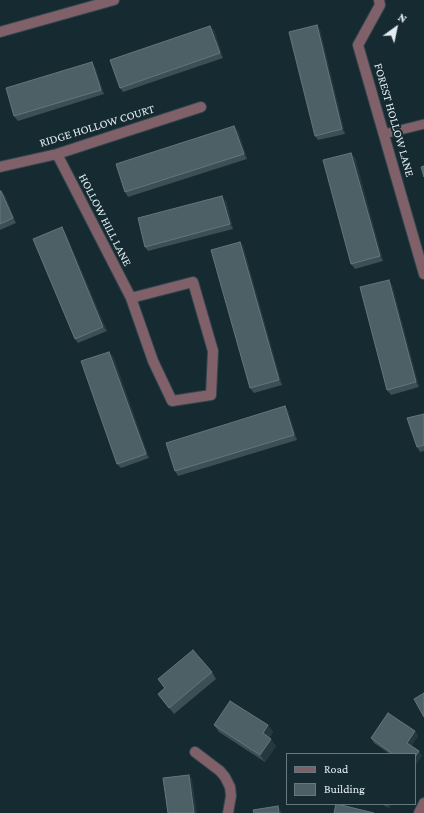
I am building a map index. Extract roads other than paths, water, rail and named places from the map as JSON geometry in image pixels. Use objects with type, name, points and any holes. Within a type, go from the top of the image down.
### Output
[{"type":"street","points":[[0,32],[114,0]]},
{"type":"street","name":"FOREST HOLLOW LANE","points":[[380,0],[380,5],[358,45],[424,274]]},
{"type":"street","name":"RIDGE HOLLOW COURT","points":[[0,167],[57,154],[201,106]]},
{"type":"street","name":"HOLLOW HILL LANE","points":[[57,154],[131,298],[153,361],[172,401],[211,394],[213,351],[193,282],[131,298]]},
{"type":"street","points":[[195,752],[220,771],[230,787],[231,796],[228,813]]},
{"type":"street","points":[[420,813],[424,803]]},
{"type":"lane","points":[[384,134],[424,124]]}]
